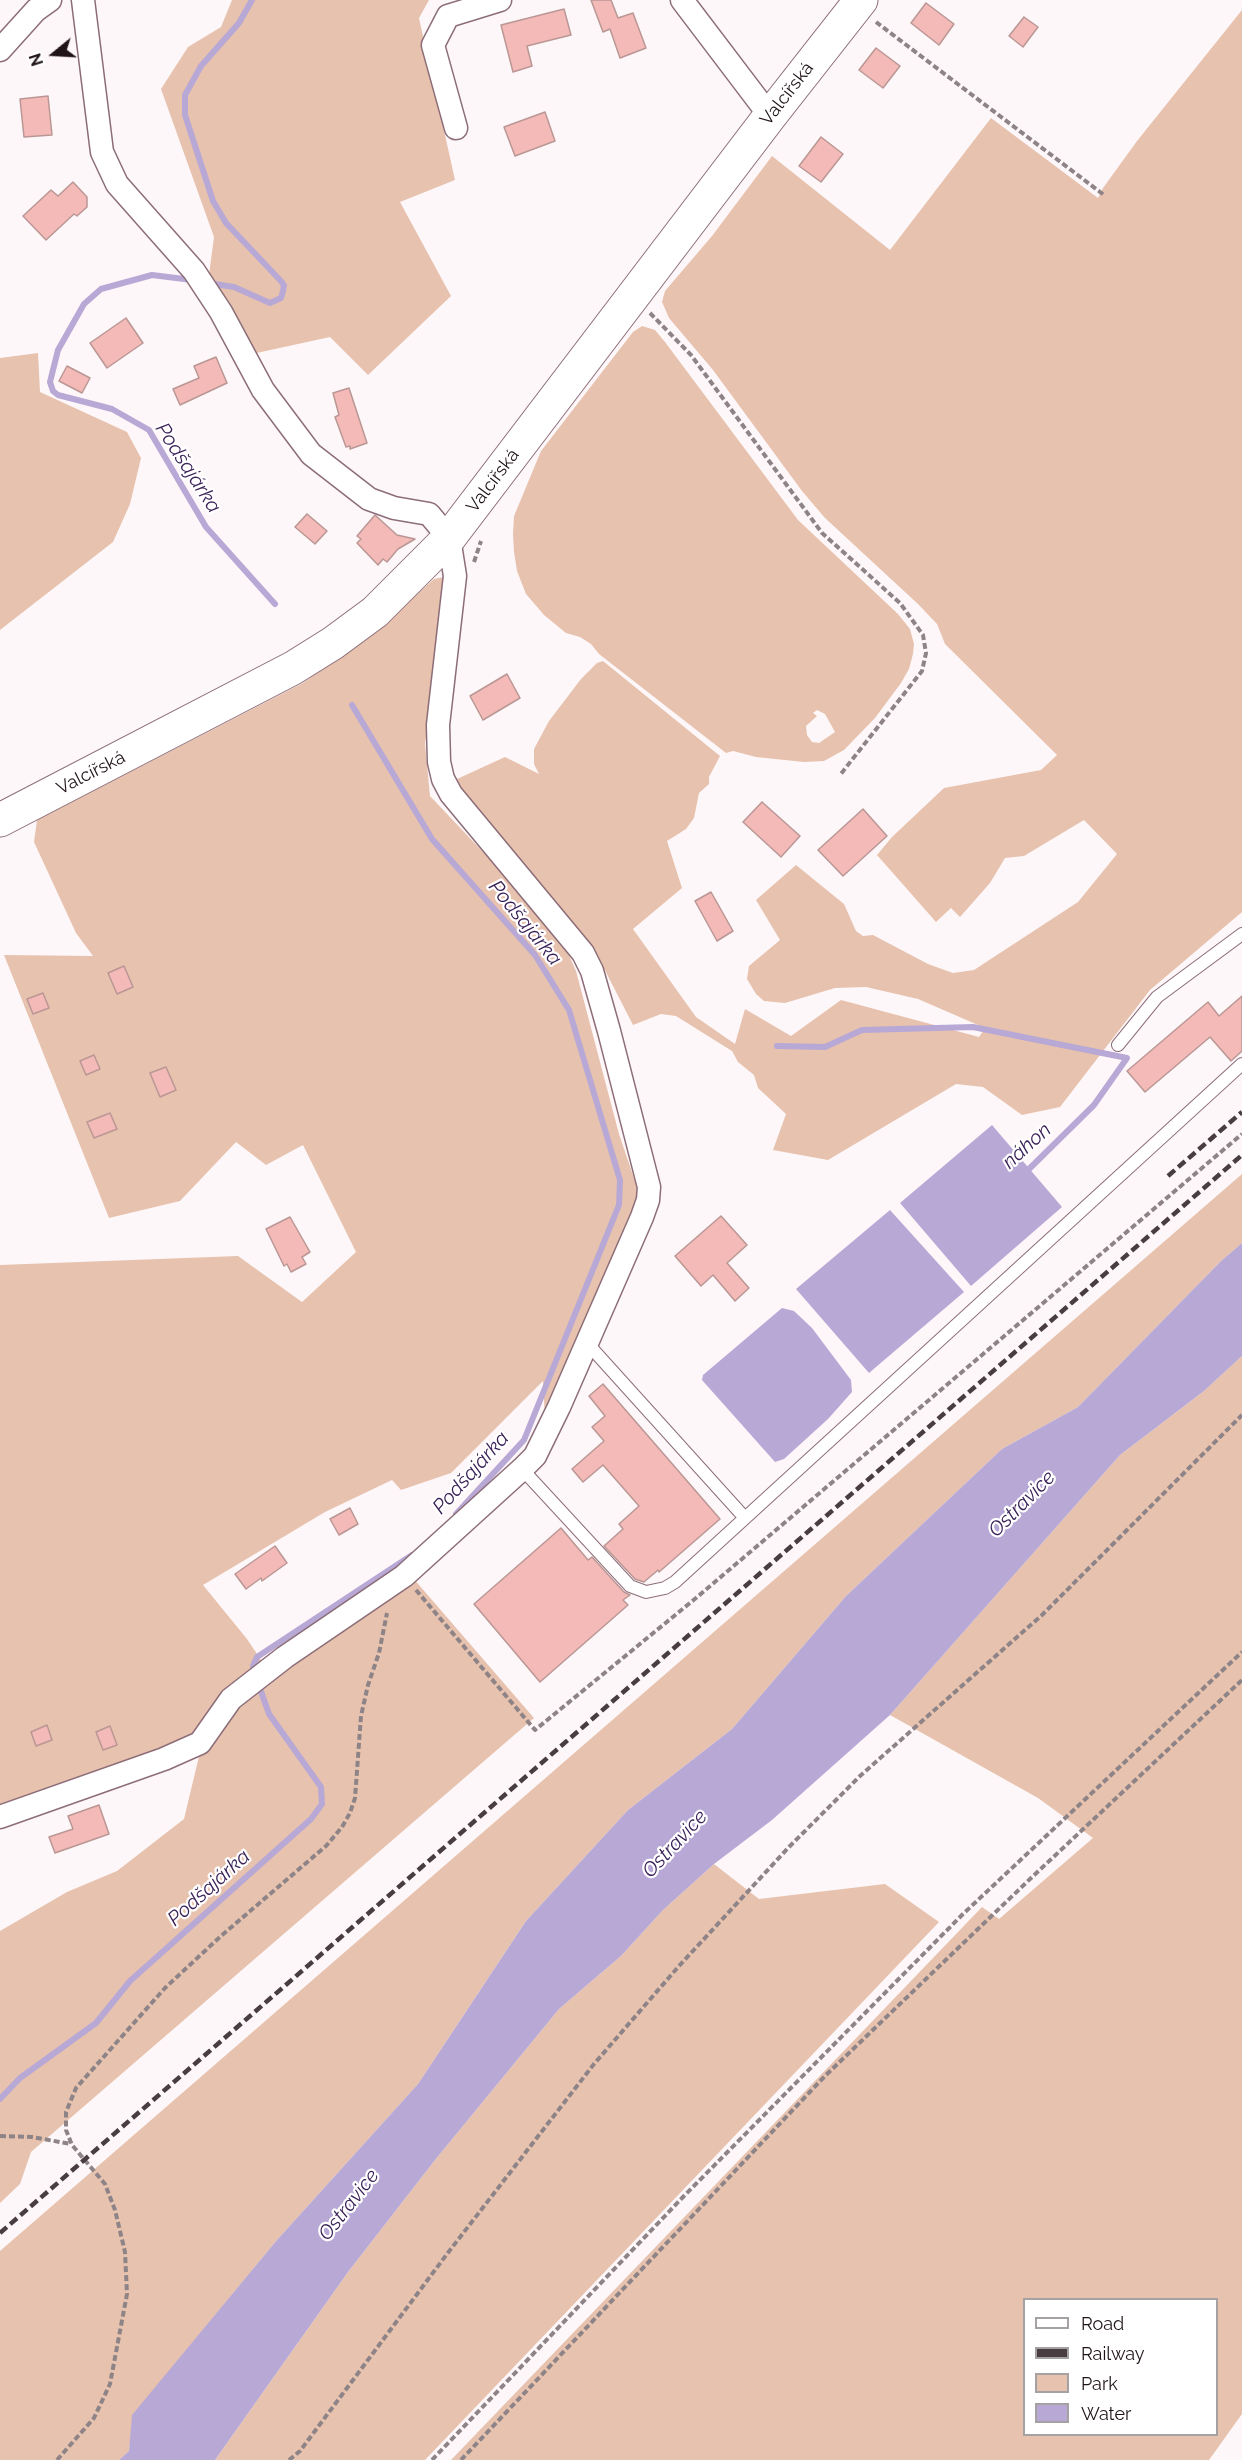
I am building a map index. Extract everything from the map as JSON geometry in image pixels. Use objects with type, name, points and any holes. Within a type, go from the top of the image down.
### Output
[{"type":"main road","name":"Valcířská","points":[[0,820],[293,668],[333,643],[375,612],[449,538],[770,116],[859,3]]},
{"type":"street","points":[[0,50],[36,10],[50,0]]},
{"type":"street","points":[[0,1817],[164,1759],[200,1743],[231,1699],[257,1678],[404,1576],[522,1469],[535,1456],[544,1440],[642,1217],[648,1200],[649,1187],[609,1031],[592,972],[583,953],[451,794],[443,779],[439,762],[438,725],[455,576],[449,538],[429,514],[394,508],[369,499],[311,454],[264,390],[194,271],[117,184],[106,165],[102,152],[83,0]]},
{"type":"street","points":[[456,128],[433,45],[448,16],[500,0]]},
{"type":"street","points":[[682,0],[770,116]]},
{"type":"lane","points":[[1118,1045],[1156,997],[1242,934]]},
{"type":"lane","points":[[522,1469],[621,1578],[638,1590],[655,1592],[675,1582],[1242,1064]]},
{"type":"lane","points":[[587,1343],[745,1518]]},
{"type":"path","points":[[859,3],[1104,195]]},
{"type":"path","points":[[633,295],[691,355],[822,533],[900,603],[923,634],[926,653],[922,671],[840,775]]},
{"type":"path","points":[[289,2460],[300,2451],[447,2254],[594,2064],[679,1966],[789,1847],[860,1776],[1042,1615],[1242,1414]]},
{"type":"path","points":[[57,2460],[94,2418],[110,2384],[127,2294],[125,2252],[116,2210],[105,2184],[72,2145],[66,2130],[66,2112],[76,2088],[165,1988],[221,1936],[326,1846],[342,1827],[350,1813],[354,1797],[361,1716],[387,1615],[386,1588]]},
{"type":"path","points":[[432,2460],[683,2197],[963,1914],[1242,1652]]},
{"type":"path","points":[[461,2460],[825,2076],[1242,1680]]},
{"type":"path","points":[[0,2136],[32,2137],[72,2145]]},
{"type":"green space","points":[[232,0],[429,0],[419,18],[455,180],[400,202],[451,296],[368,375],[330,337],[252,354],[229,302],[209,275],[214,237],[161,89],[188,47],[221,27]]},
{"type":"green space","points":[[1242,10],[1242,912],[1150,990],[1060,1107],[1022,1115],[983,1087],[956,1084],[828,1160],[773,1150],[786,1114],[758,1088],[754,1075],[738,1062],[732,1051],[676,1016],[661,1014],[633,1025],[593,947],[465,796],[457,779],[505,757],[539,774],[534,764],[534,749],[549,721],[581,679],[597,663],[603,661],[720,756],[709,777],[709,784],[699,793],[694,818],[686,829],[667,841],[682,888],[633,929],[696,1017],[735,1044],[745,1009],[791,1036],[841,1000],[979,1037],[985,1028],[918,999],[866,987],[835,988],[785,1003],[764,1001],[756,994],[747,979],[749,966],[780,940],[756,900],[796,865],[844,904],[856,931],[863,936],[873,935],[928,964],[953,973],[974,970],[1078,902],[1117,854],[1084,820],[1024,856],[1005,858],[990,883],[960,917],[951,908],[936,922],[877,855],[892,837],[944,788],[1041,770],[1057,755],[945,644],[937,624],[918,604],[825,518],[802,491],[713,370],[669,318],[662,302],[665,291],[712,236],[772,156],[890,250],[991,118],[1098,198],[1137,141]]},
{"type":"green space","points":[[642,326],[655,330],[798,520],[898,614],[910,629],[914,644],[913,654],[909,669],[901,683],[875,718],[844,750],[824,761],[804,762],[756,757],[733,751],[726,753],[599,654],[591,644],[580,637],[566,633],[544,615],[526,594],[517,571],[514,552],[514,516],[541,451],[633,332]],"holes":[[[817,710],[825,714],[835,732],[819,743],[812,742],[807,735],[806,726],[817,716],[813,713]]]},
{"type":"green space","points":[[38,353],[40,392],[127,432],[141,458],[130,504],[113,542],[0,630],[0,358]]},
{"type":"green space","points":[[444,577],[440,631],[425,744],[430,796],[537,909],[564,944],[576,971],[619,1134],[637,1187],[636,1203],[545,1419],[543,1381],[451,1473],[401,1490],[392,1480],[325,1512],[203,1585],[247,1639],[263,1663],[194,1740],[0,1810],[0,1265],[238,1256],[302,1302],[356,1252],[303,1145],[266,1165],[236,1142],[180,1201],[109,1218],[4,955],[93,956],[76,933],[34,842],[37,820],[303,683],[373,633],[434,579]]},
{"type":"green space","points":[[1242,1174],[1242,1243],[1221,1261],[1078,1407],[1002,1449],[846,1596],[732,1729],[628,1810],[526,1921],[418,2084],[277,2240],[133,2415],[129,2451],[119,2460],[0,2460],[0,2251]]},
{"type":"green space","points":[[1242,1356],[1242,2414],[1209,2460],[451,2460],[982,1907],[999,1919],[1093,1838],[1038,1798],[890,1715],[1120,1455],[1204,1391]]},
{"type":"green space","points":[[413,1578],[534,1718],[31,2152],[20,2184],[0,2203],[0,1931],[67,1892],[117,1871],[184,1819],[201,1748],[235,1704]]},
{"type":"green space","points":[[714,1864],[759,1899],[885,1884],[939,1922],[425,2460],[215,2460],[348,2272],[435,2160],[559,2009],[621,1956],[663,1910]]},
{"type":"water","points":[[992,1125],[1062,1207],[971,1286],[900,1203]]},
{"type":"water","points":[[890,1210],[964,1292],[869,1373],[796,1289]]},
{"type":"water","name":"Ostravice","points":[[1242,1243],[1242,1356],[1204,1391],[1120,1455],[890,1715],[772,1820],[714,1864],[663,1910],[621,1956],[559,2009],[435,2160],[348,2272],[215,2460],[119,2460],[129,2451],[132,2415],[277,2240],[418,2084],[526,1921],[628,1810],[732,1729],[846,1596],[1002,1449],[1078,1407],[1221,1261]]},
{"type":"water","points":[[782,1308],[794,1311],[812,1328],[851,1380],[852,1392],[828,1419],[784,1459],[775,1462],[702,1380],[703,1375]]},
{"type":"building","points":[[591,0],[611,0],[618,18],[633,13],[646,48],[620,58],[610,29],[603,32]]},
{"type":"building","points":[[926,3],[954,24],[939,45],[911,23]]},
{"type":"building","points":[[564,9],[571,35],[527,46],[532,66],[513,72],[501,25]]},
{"type":"building","points":[[1024,17],[1038,27],[1023,47],[1009,36]]},
{"type":"building","points":[[876,48],[900,66],[883,88],[859,70]]},
{"type":"building","points":[[48,96],[52,135],[24,137],[20,99]]},
{"type":"building","points":[[545,112],[555,141],[515,156],[504,127]]},
{"type":"building","points":[[821,137],[843,154],[821,182],[799,166]]},
{"type":"building","points":[[73,182],[87,197],[87,207],[77,216],[74,214],[46,240],[23,216],[51,190],[58,196]]},
{"type":"building","points":[[126,318],[143,343],[107,368],[90,343]]},
{"type":"building","points":[[216,357],[227,383],[180,405],[173,389],[199,378],[194,366]]},
{"type":"building","points":[[67,366],[90,378],[82,393],[59,381]]},
{"type":"building","points":[[349,388],[367,443],[350,449],[350,446],[346,447],[335,417],[339,415],[333,393]]},
{"type":"building","points":[[307,514],[327,531],[315,544],[295,527]]},
{"type":"building","points":[[375,515],[397,535],[415,539],[398,549],[387,562],[383,559],[378,565],[357,543],[361,539],[357,536]]},
{"type":"building","points":[[507,674],[520,698],[483,720],[470,696]]},
{"type":"building","points":[[762,802],[800,836],[781,857],[743,822]]},
{"type":"building","points":[[863,809],[887,836],[843,876],[818,850]]},
{"type":"building","points":[[711,892],[733,931],[717,941],[695,901]]},
{"type":"building","points":[[124,966],[133,987],[117,994],[108,973]]},
{"type":"building","points":[[43,993],[49,1008],[33,1014],[27,999]]},
{"type":"building","points":[[1242,996],[1242,1051],[1231,1061],[1210,1037],[1145,1092],[1127,1071],[1208,1002],[1219,1016]]},
{"type":"building","points":[[94,1055],[100,1069],[86,1075],[80,1061]]},
{"type":"building","points":[[166,1067],[176,1090],[160,1097],[150,1073]]},
{"type":"building","points":[[110,1113],[117,1129],[94,1138],[87,1122]]},
{"type":"building","points":[[721,1216],[747,1245],[727,1263],[749,1288],[735,1301],[713,1275],[701,1286],[675,1256]]},
{"type":"building","points":[[290,1217],[310,1252],[302,1257],[306,1264],[291,1272],[287,1264],[284,1266],[266,1229]]},
{"type":"building","points":[[603,1384],[720,1519],[659,1572],[658,1570],[644,1582],[635,1579],[604,1546],[623,1529],[619,1524],[639,1506],[603,1465],[583,1482],[572,1469],[604,1441],[592,1427],[605,1416],[589,1396]]},
{"type":"building","points":[[350,1508],[358,1524],[339,1535],[330,1519]]},
{"type":"building","points":[[561,1528],[588,1560],[592,1557],[624,1592],[630,1595],[623,1600],[628,1605],[540,1682],[474,1604]]},
{"type":"building","points":[[275,1546],[287,1563],[262,1581],[261,1578],[246,1589],[235,1574]]},
{"type":"building","points":[[47,1725],[52,1740],[36,1746],[31,1732]]},
{"type":"building","points":[[110,1726],[117,1745],[103,1750],[96,1732]]},
{"type":"building","points":[[99,1805],[109,1834],[55,1853],[49,1837],[73,1829],[68,1816]]},
{"type":"waterway","name":"Podšajárka","points":[[208,283],[234,287],[270,303],[281,298],[284,285],[226,223],[213,201],[185,115],[185,95],[201,66],[239,23],[252,0]]},
{"type":"waterway","name":"Podšajárka","points":[[192,280],[152,275],[101,289],[84,304],[58,350],[50,382],[53,391],[58,395],[112,409],[149,430],[206,527],[275,604]]},
{"type":"waterway","name":"Podšajárka","points":[[352,705],[432,839],[535,955],[569,1010],[620,1180],[619,1205],[524,1440],[456,1514]]},
{"type":"waterway","name":"náhon","points":[[777,1046],[825,1047],[862,1030],[973,1027],[1127,1058],[1094,1105],[1025,1173]]},
{"type":"waterway","name":"Podšajárka","points":[[255,1673],[253,1666],[257,1657],[412,1555]]},
{"type":"waterway","name":"Podšajárka","points":[[0,2099],[20,2078],[96,2023],[130,1981],[311,1819],[322,1804],[321,1787],[269,1714],[258,1683]]},
{"type":"railway","points":[[1168,1176],[1242,1112]]},
{"type":"railway","points":[[0,2233],[1242,1155]]}]
